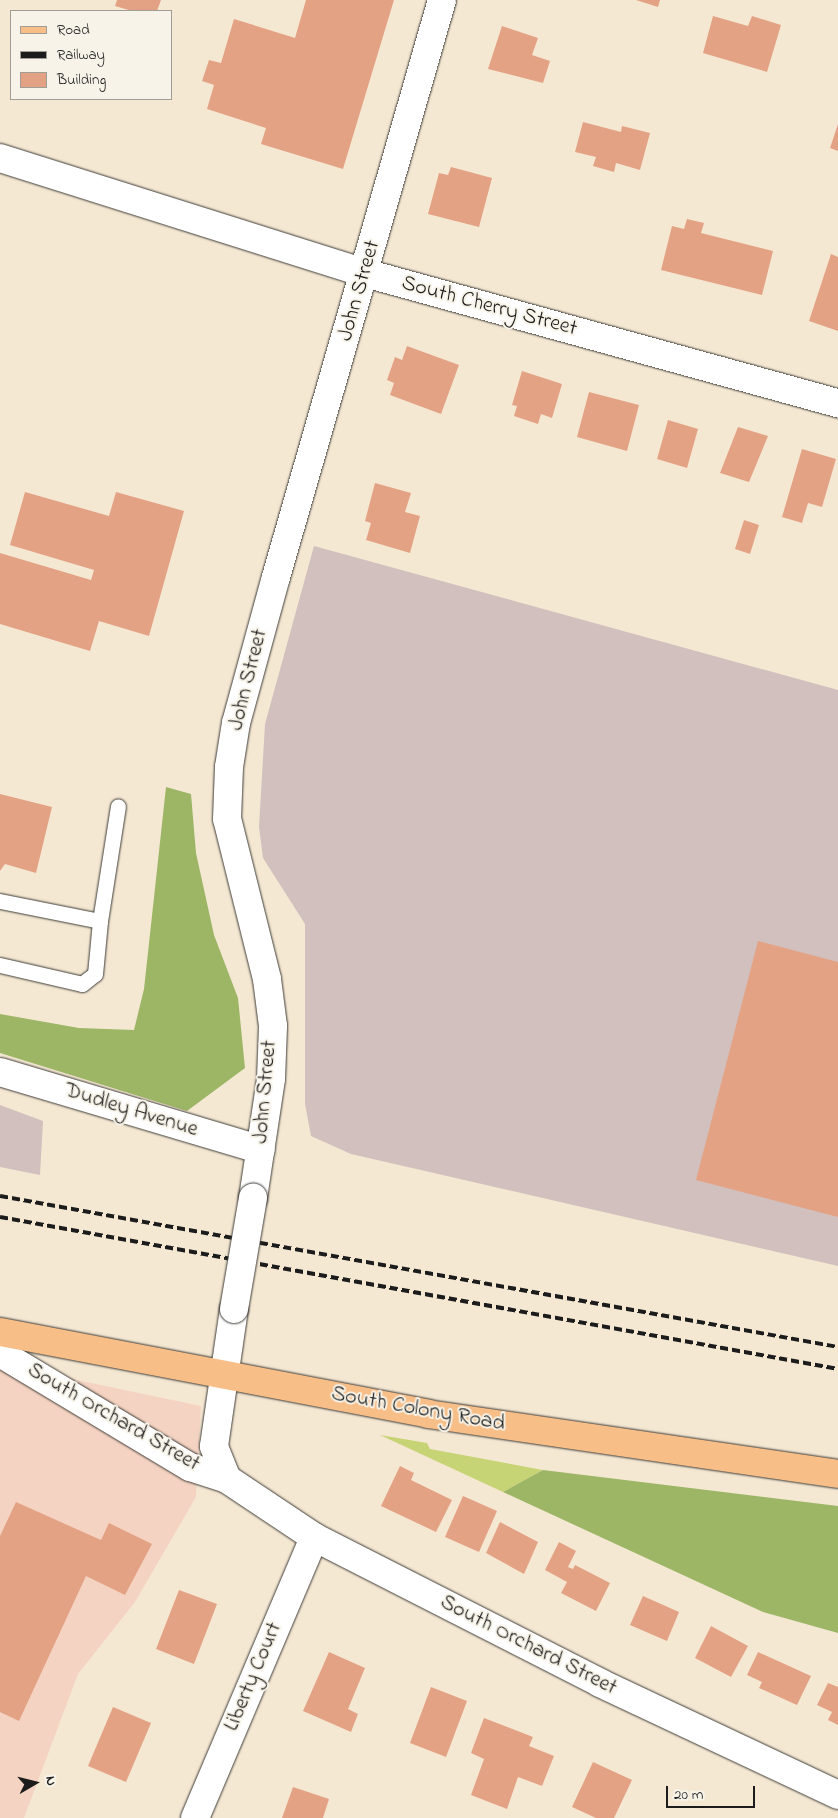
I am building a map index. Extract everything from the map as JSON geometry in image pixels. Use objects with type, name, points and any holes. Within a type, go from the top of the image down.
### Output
[{"type":"main road","name":"South Colony Road","points":[[0,1332],[428,1414],[838,1474]]},
{"type":"street","name":"John Street","points":[[223,1375],[261,1150],[272,1026],[267,979],[227,819],[229,767],[236,723],[276,577],[442,0]]},
{"type":"street","name":"South Cherry Street","points":[[0,158],[365,273],[838,402]]},
{"type":"street","name":"Dudley Avenue","points":[[0,1072],[261,1150]]},
{"type":"street","name":"South Orchard Street","points":[[0,1353],[190,1467],[227,1479],[314,1537],[600,1683],[838,1795]]},
{"type":"street","name":"South Orchard Street","points":[[223,1375],[214,1446],[227,1479]]},
{"type":"street","name":"Liberty Court","points":[[195,1818],[314,1537]]},
{"type":"lane","points":[[0,965],[82,984],[95,974],[100,921],[118,806]]},
{"type":"lane","points":[[0,901],[100,921]]},
{"type":"shaded area","points":[[314,546],[838,690],[838,1266],[351,1154],[311,1136],[305,1104],[305,924],[263,858],[259,827],[265,724]]},
{"type":"shaded area","points":[[0,1105],[43,1121],[40,1175],[0,1167]]},
{"type":"shaded area","points":[[0,1364],[201,1406],[196,1497],[135,1602],[78,1674],[24,1818],[0,1818]]},
{"type":"green space","points":[[166,787],[191,794],[196,853],[214,935],[238,998],[245,1068],[187,1111],[0,1053],[0,1014],[79,1028],[134,1030],[144,989]]},
{"type":"green space","points":[[380,1435],[427,1443],[430,1449],[543,1470],[503,1492]]},
{"type":"green space","points":[[543,1470],[838,1506],[838,1633],[763,1612],[503,1492]]},
{"type":"building","points":[[117,0],[161,0],[157,10],[129,10],[115,6]]},
{"type":"building","points":[[306,0],[394,0],[343,169],[261,144],[266,128],[207,109],[214,85],[202,81],[209,60],[221,63],[234,19],[295,38]]},
{"type":"building","points":[[636,0],[660,0],[658,7]]},
{"type":"building","points":[[713,16],[748,26],[752,16],[781,25],[767,72],[703,53]]},
{"type":"building","points":[[502,26],[538,38],[532,55],[550,61],[543,83],[488,69]]},
{"type":"building","points":[[583,122],[621,132],[622,126],[650,133],[640,170],[616,163],[614,172],[593,166],[596,157],[575,152]]},
{"type":"building","points":[[838,124],[838,151],[830,148]]},
{"type":"building","points":[[451,167],[492,178],[479,227],[428,214],[439,173],[448,175]]},
{"type":"building","points":[[687,219],[704,223],[701,233],[773,251],[762,295],[661,270],[672,226],[684,229]]},
{"type":"building","points":[[831,254],[838,257],[838,331],[809,321]]},
{"type":"building","points":[[407,346],[459,365],[441,414],[390,395],[394,383],[387,380],[395,357],[402,360]]},
{"type":"building","points":[[522,371],[562,384],[552,418],[541,414],[538,424],[514,416],[517,406],[512,405]]},
{"type":"building","points":[[589,392],[639,405],[627,451],[577,437]]},
{"type":"building","points":[[668,420],[698,429],[687,468],[657,459]]},
{"type":"building","points":[[738,427],[768,436],[749,482],[720,473]]},
{"type":"building","points":[[802,449],[836,459],[822,507],[808,503],[802,523],[782,517]]},
{"type":"building","points":[[375,483],[411,493],[405,512],[420,516],[410,553],[366,540],[371,523],[365,521]]},
{"type":"building","points":[[25,492],[109,516],[116,492],[184,511],[149,636],[99,621],[90,651],[0,624],[0,553],[91,580],[94,570],[10,545]]},
{"type":"building","points":[[744,520],[759,525],[750,554],[735,549]]},
{"type":"building","points":[[0,794],[52,807],[36,873],[5,864],[0,871]]},
{"type":"building","points":[[758,941],[838,962],[838,1217],[696,1180]]},
{"type":"building","points":[[400,1466],[414,1473],[411,1480],[452,1500],[436,1532],[381,1506]]},
{"type":"building","points":[[463,1496],[497,1511],[479,1552],[445,1537]]},
{"type":"building","points":[[16,1502],[101,1540],[109,1523],[152,1544],[125,1595],[86,1576],[19,1721],[0,1712],[0,1536]]},
{"type":"building","points":[[500,1522],[538,1542],[524,1574],[486,1553]]},
{"type":"building","points":[[559,1542],[576,1551],[568,1567],[573,1569],[575,1565],[610,1583],[596,1611],[561,1593],[567,1582],[545,1570]]},
{"type":"building","points":[[179,1590],[217,1604],[194,1664],[156,1649]]},
{"type":"building","points":[[643,1596],[679,1612],[667,1641],[630,1625]]},
{"type":"building","points":[[711,1626],[748,1646],[731,1677],[695,1658]]},
{"type":"building","points":[[329,1652],[365,1668],[348,1709],[358,1714],[351,1732],[303,1711]]},
{"type":"building","points":[[758,1652],[811,1676],[797,1705],[759,1688],[762,1682],[747,1675]]},
{"type":"building","points":[[828,1683],[838,1687],[838,1725],[828,1720],[832,1712],[817,1705]]},
{"type":"building","points":[[431,1687],[467,1701],[446,1757],[410,1743]]},
{"type":"building","points":[[113,1707],[151,1723],[126,1782],[88,1766]]},
{"type":"building","points":[[484,1718],[533,1737],[529,1746],[554,1756],[542,1786],[518,1777],[507,1809],[471,1795],[484,1759],[471,1753]]},
{"type":"building","points":[[593,1762],[632,1780],[614,1818],[596,1818],[572,1807]]},
{"type":"building","points":[[293,1787],[329,1799],[323,1818],[282,1818]]},
{"type":"railway","points":[[0,1196],[838,1347]]},
{"type":"railway","points":[[0,1217],[838,1369]]}]
